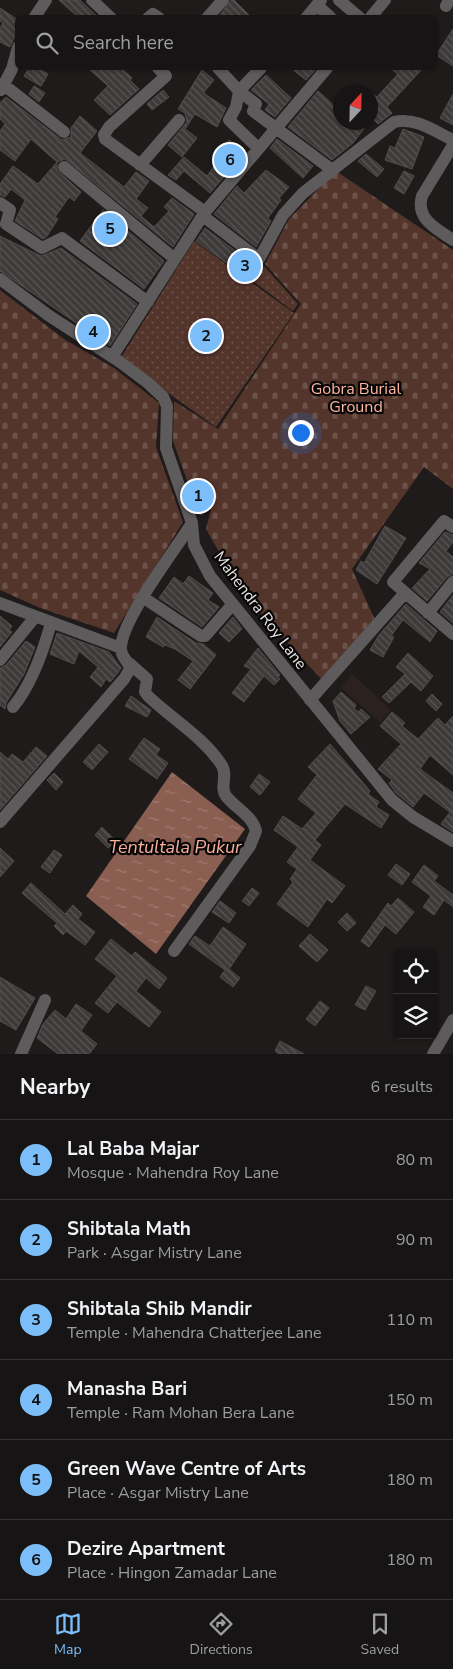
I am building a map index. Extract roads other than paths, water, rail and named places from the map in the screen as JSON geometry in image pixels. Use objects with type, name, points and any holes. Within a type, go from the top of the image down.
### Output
[{"type":"street","points":[[36,15],[46,0]]},
{"type":"street","points":[[92,0],[108,15]]},
{"type":"street","points":[[210,15],[223,0]]},
{"type":"street","points":[[339,0],[356,15]]},
{"type":"street","points":[[373,15],[386,0]]},
{"type":"street","points":[[308,15],[319,2],[329,15]]},
{"type":"street","points":[[15,58],[12,69],[1,90],[64,132]]},
{"type":"street","points":[[160,70],[166,76],[109,127],[104,135],[108,142],[204,214],[259,259],[283,215],[303,193],[330,169],[394,122],[405,119],[418,122],[453,140]]},
{"type":"street","points":[[224,70],[239,91],[256,104],[253,111],[330,169]]},
{"type":"street","points":[[258,148],[229,120],[236,107],[239,91],[259,70]]},
{"type":"street","points":[[112,357],[204,214],[274,128],[325,70]]},
{"type":"street","points":[[140,165],[178,120]]},
{"type":"street","points":[[453,144],[419,204],[425,219],[453,240]]},
{"type":"street","points":[[64,167],[175,260]]},
{"type":"street","points":[[0,203],[10,210],[6,224],[42,248],[62,238],[148,302]]},
{"type":"street","name":"Mahendra Roy Lane","points":[[0,279],[48,315],[148,383],[163,397],[167,406],[166,448],[192,523],[194,545],[210,576],[392,800],[413,817],[453,841]]},
{"type":"street","points":[[453,528],[444,521],[393,582],[404,594],[453,634]]},
{"type":"street","points":[[174,951],[250,846],[256,831],[253,824],[225,795],[223,788],[225,773],[217,758],[184,726],[148,696],[146,692],[147,679],[122,656],[121,648],[128,622],[192,523]]},
{"type":"street","points":[[428,613],[453,582]]},
{"type":"street","name":"Mahendra Roy Lane","points":[[310,700],[404,594]]},
{"type":"street","points":[[144,598],[201,636],[205,636],[232,605]]},
{"type":"street","points":[[0,603],[121,648]]},
{"type":"street","points":[[0,660],[35,617]]},
{"type":"street","points":[[13,707],[22,696],[45,644],[51,623]]},
{"type":"street","points":[[0,821],[117,689],[130,669],[129,663]]},
{"type":"street","points":[[21,1054],[46,1000]]},
{"type":"street","points":[[433,1054],[453,1020]]},
{"type":"water","name":"Tentultala Pukur","points":[[172,772],[245,829],[156,954],[86,896]]},
{"type":"place","name":"Dezire Apartment","points":[[230,160]]},
{"type":"place","name":"Green Wave Centre of Arts","points":[[110,229]]},
{"type":"place","name":"Shibtala Shib Mandir","points":[[245,266]]},
{"type":"place","name":"Manasha Bari","points":[[93,332]]},
{"type":"place","name":"Shibtala Math","points":[[206,336]]},
{"type":"place","name":"Lal Baba Majar","points":[[198,496]]},
{"type":"park label","name":"Gobra Burial Ground","points":[[356,397]]}]
